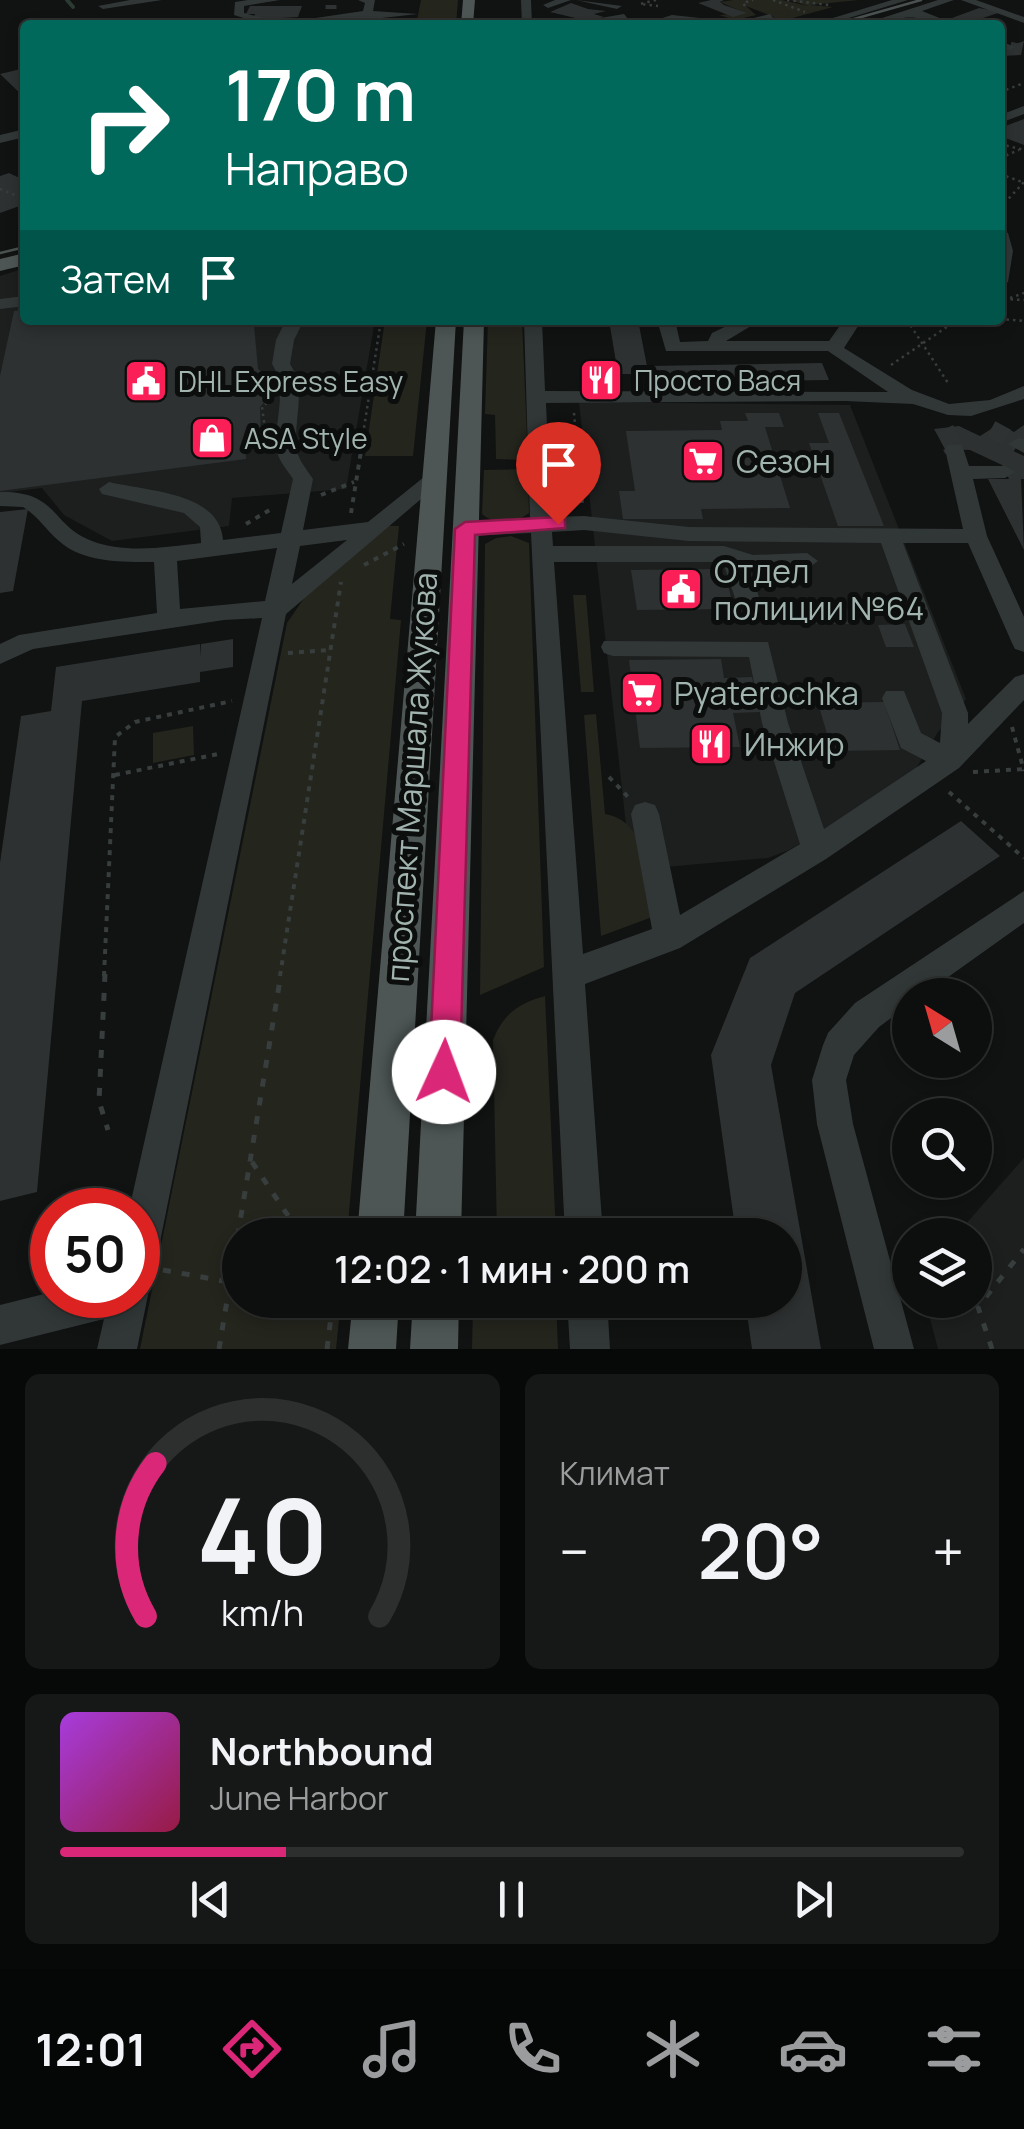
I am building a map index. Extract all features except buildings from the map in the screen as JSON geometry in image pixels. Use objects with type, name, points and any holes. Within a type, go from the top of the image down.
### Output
[{"type":"main road","name":"проспект Маршала Жукова","points":[[381,1218],[431,482],[446,325]]},
{"type":"main road","name":"проспект Маршала Жукова","points":[[439,1218],[474,325]]},
{"type":"main road","points":[[372,1349],[375,1318]]},
{"type":"main road","points":[[434,1349],[435,1318]]},
{"type":"street","points":[[103,6],[157,0]]},
{"type":"street","points":[[251,20],[239,15],[239,4],[274,0]]},
{"type":"street","points":[[548,5],[566,0]]},
{"type":"street","points":[[581,0],[622,12]]},
{"type":"street","points":[[832,20],[903,0]]},
{"type":"street","points":[[880,20],[949,0]]},
{"type":"street","points":[[966,0],[1019,17]]},
{"type":"street","points":[[357,1],[413,13]]},
{"type":"street","points":[[367,14],[370,1]]},
{"type":"street","points":[[331,9],[330,14],[413,13]]},
{"type":"street","points":[[686,9],[720,20]]},
{"type":"street","points":[[912,11],[938,20]]},
{"type":"street","points":[[342,20],[367,14]]},
{"type":"street","points":[[751,20],[770,16]]},
{"type":"street","points":[[1019,17],[1006,22],[1024,29]]},
{"type":"street","points":[[665,20],[692,20]]},
{"type":"street","points":[[160,1202],[303,479],[287,454],[290,400],[288,375],[282,364],[285,340],[293,325]]},
{"type":"street","points":[[532,325],[583,1218]]},
{"type":"street","points":[[667,325],[672,348],[834,346],[916,399],[948,430],[976,536],[1024,643]]},
{"type":"street","points":[[716,347],[718,337],[742,325]]},
{"type":"street","points":[[834,346],[849,325]]},
{"type":"street","points":[[948,430],[971,413],[998,407],[1024,392]]},
{"type":"street","points":[[536,398],[846,395],[916,399]]},
{"type":"street","points":[[971,413],[990,429]]},
{"type":"street","points":[[961,473],[1005,472]]},
{"type":"street","points":[[0,655],[28,641],[169,619],[277,609],[431,482]]},
{"type":"street","points":[[109,489],[192,508],[211,526],[212,550]]},
{"type":"street","points":[[0,499],[30,500],[42,507],[72,540],[86,548],[165,556],[374,529]]},
{"type":"street","points":[[542,540],[584,523],[689,534],[976,536]]},
{"type":"street","points":[[465,529],[610,551],[724,554],[753,563],[808,562]]},
{"type":"street","points":[[890,537],[955,712],[944,764]]},
{"type":"street","points":[[165,556],[169,619]]},
{"type":"street","points":[[736,558],[748,601]]},
{"type":"street","points":[[613,647],[759,648],[775,723],[816,850]]},
{"type":"street","points":[[569,974],[669,938],[816,850],[944,764],[1014,694]]},
{"type":"street","points":[[895,698],[910,740],[944,764]]},
{"type":"street","points":[[645,814],[669,938]]},
{"type":"street","points":[[894,1349],[834,1124],[829,1080],[840,1045],[867,1014],[1024,905]]},
{"type":"street","points":[[0,1325],[30,1318]]},
{"type":"street","points":[[116,1349],[123,1318]]},
{"type":"street","points":[[588,1318],[590,1349]]},
{"type":"path","points":[[656,0],[640,4],[664,6]]},
{"type":"path","points":[[773,0],[809,14]]},
{"type":"path","points":[[786,0],[832,5]]},
{"type":"path","points":[[1005,202],[1023,182]]},
{"type":"path","points":[[1006,300],[1024,293]]},
{"type":"path","points":[[1006,300],[1024,300]]},
{"type":"path","points":[[349,528],[380,325]]},
{"type":"path","points":[[910,325],[948,382]]},
{"type":"path","points":[[876,375],[950,325]]},
{"type":"path","points":[[572,397],[584,523]]},
{"type":"path","points":[[314,498],[355,482]]},
{"type":"path","points":[[241,528],[285,501]]},
{"type":"path","points":[[357,568],[404,544]]},
{"type":"path","points":[[241,1218],[342,577]]},
{"type":"path","points":[[278,654],[330,650]]},
{"type":"path","points":[[944,764],[1024,770],[1014,694]]},
{"type":"path","points":[[108,1130],[99,1101],[115,738],[122,728],[135,722],[228,702]]},
{"type":"path","points":[[113,775],[215,754]]},
{"type":"path","points":[[944,764],[1024,858]]},
{"type":"path","points":[[252,1162],[290,1218]]},
{"type":"path","points":[[992,1349],[978,1307],[1024,1250]]},
{"type":"path","points":[[160,1266],[222,1282]]},
{"type":"path","points":[[219,1349],[224,1318]]},
{"type":"path","points":[[327,1349],[331,1318]]},
{"type":"shaded area","points":[[421,0],[458,0],[456,20],[417,20]]},
{"type":"shaded area","points":[[782,0],[808,6],[790,0],[859,0],[810,5],[833,7],[785,20],[765,20],[774,17],[746,6],[756,15],[735,20],[719,15],[745,13],[720,2]]},
{"type":"shaded area","points":[[20,270],[20,325],[374,325],[346,489],[232,498],[229,526],[112,541],[64,515],[42,488],[0,493],[0,276]]},
{"type":"shaded area","points":[[384,325],[426,325],[413,456],[365,456]]},
{"type":"shaded area","points":[[488,325],[522,325],[528,460],[496,459],[495,415],[485,414]]},
{"type":"shaded area","points":[[579,402],[850,405],[966,699],[938,732],[911,777],[789,850],[768,858],[631,870]]},
{"type":"shaded area","points":[[528,469],[529,513],[506,522],[482,514],[484,470]]},
{"type":"shaded area","points":[[386,526],[399,526],[390,619],[401,620],[348,1218],[222,1218],[222,1318],[339,1318],[336,1349],[140,1349],[146,1318],[160,1318],[160,1250],[287,623],[309,591]]},
{"type":"shaded area","points":[[511,536],[529,543],[544,967],[480,995],[485,544]]},
{"type":"shaded area","points":[[573,595],[586,595],[594,692],[581,692]]},
{"type":"shaded area","points":[[596,714],[605,814],[619,819],[638,840],[655,916],[601,936],[584,715]]},
{"type":"shaded area","points":[[193,726],[194,755],[153,763],[153,733]]},
{"type":"shaded area","points":[[545,996],[555,1218],[497,1218],[493,1040],[502,1023],[527,1002]]},
{"type":"shaded area","points":[[1024,1158],[1024,1349],[938,1349],[930,1318],[992,1318],[992,1218],[971,1218]]},
{"type":"shaded area","points":[[473,1318],[557,1318],[558,1349],[472,1349]]},
{"type":"waterway","points":[[67,0],[73,7]]},
{"type":"tunnel","points":[[1010,47],[1024,51]]},
{"type":"tunnel","points":[[945,429],[955,449]]},
{"type":"tunnel","points":[[991,429],[1018,444]]},
{"type":"tram line","points":[[851,20],[921,0]]},
{"type":"tram line","points":[[0,253],[20,248]]},
{"type":"place","name":"Просто Вася","points":[[601,380]]},
{"type":"place","name":"DHL Express Easy","points":[[146,381]]},
{"type":"place","name":"ASA Style","points":[[212,438]]},
{"type":"place","name":"Сезон","points":[[703,461]]},
{"type":"place","name":"Отдел полиции №64","points":[[681,589]]},
{"type":"place","name":"Pyaterochka","points":[[642,693]]},
{"type":"place","name":"Инжир","points":[[711,744]]},
{"type":"route","points":[[444,1072],[465,529],[558,524]]}]
